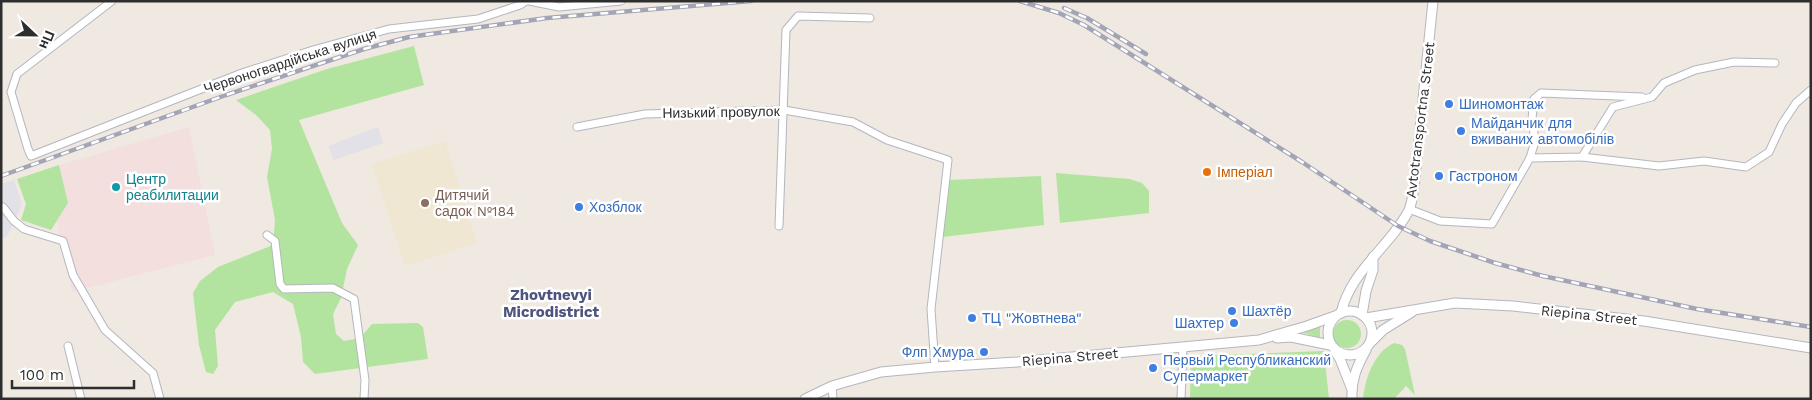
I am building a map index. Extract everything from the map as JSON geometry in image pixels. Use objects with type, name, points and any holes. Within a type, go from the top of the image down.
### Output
[{"type":"street","name":"Червоногвардійська вулиця","points":[[112,1],[17,74],[11,92],[31,156],[242,73],[313,50],[389,29],[478,19],[528,1],[559,7],[621,1]]},
{"type":"street","name":"Avtotransportna Street","points":[[1338,314],[1351,284],[1398,226],[1409,209],[1414,187],[1433,1]]},
{"type":"street","points":[[779,226],[786,30],[798,16],[870,18]]},
{"type":"street","points":[[1582,157],[1613,107],[1652,97],[1664,83],[1695,70],[1734,62],[1775,63]]},
{"type":"street","points":[[1530,158],[1582,157],[1659,166],[1704,160],[1746,167],[1769,152],[1782,124],[1796,103],[1811,90]]},
{"type":"street","points":[[1409,209],[1440,221],[1492,224],[1530,158],[1535,141],[1532,119],[1534,99],[1542,93],[1652,97]]},
{"type":"street","name":"Низький провулок","points":[[577,127],[645,114],[783,110],[853,122],[888,140],[948,160],[931,309],[935,367]]},
{"type":"street","points":[[3,207],[14,222],[24,229],[63,241],[73,275],[105,330],[153,372],[160,399]]},
{"type":"street","points":[[267,234],[275,241],[280,284],[284,289],[333,288],[354,299],[365,380],[364,399]]},
{"type":"street","points":[[1364,317],[1366,290],[1373,270],[1373,256]]},
{"type":"street","name":"Riepina Street","points":[[1364,317],[1455,303],[1514,306],[1644,321],[1811,348]]},
{"type":"street","points":[[1351,387],[1354,374],[1368,347],[1383,330],[1405,315],[1419,309]]},
{"type":"street","points":[[1259,340],[1291,337],[1332,348],[1344,356],[1356,355],[1368,347],[1372,330],[1364,317],[1350,311],[1338,314],[1329,324],[1327,335],[1332,348],[1340,359],[1351,387],[1352,399]]},
{"type":"street","name":"Riepina Street","points":[[805,399],[832,386],[881,372],[1259,340],[1307,326],[1338,314]]},
{"type":"street","points":[[68,346],[81,399]]},
{"type":"street","points":[[1182,399],[1183,347]]},
{"type":"street","points":[[832,386],[833,399]]},
{"type":"shaded area","points":[[189,127],[215,255],[72,292],[46,169]]},
{"type":"shaded area","points":[[378,127],[383,143],[334,160],[328,146]]},
{"type":"shaded area","name":"Дитячий садок №184","points":[[445,141],[477,243],[405,266],[372,164]]},
{"type":"shaded area","points":[[14,180],[22,205],[8,235],[1,240],[1,184]]},
{"type":"green space","points":[[414,46],[424,85],[299,120],[342,223],[358,245],[347,269],[341,298],[333,314],[336,334],[344,341],[360,338],[372,324],[418,323],[423,327],[428,359],[315,374],[303,362],[301,337],[293,304],[273,292],[235,302],[215,330],[218,366],[213,374],[206,372],[199,345],[193,293],[200,281],[218,267],[273,245],[275,220],[267,177],[272,149],[270,130],[256,115],[236,100],[327,69]]},
{"type":"green space","points":[[59,165],[68,203],[51,230],[21,220],[26,204],[17,179]]},
{"type":"green space","points":[[1056,173],[1130,179],[1142,183],[1149,191],[1149,213],[1060,223]]},
{"type":"green space","points":[[1041,176],[1044,225],[943,237],[950,180]]},
{"type":"green space","points":[[1347,320],[1357,324],[1361,334],[1357,344],[1347,348],[1337,344],[1333,334],[1337,324]]},
{"type":"green space","points":[[1320,326],[1320,338],[1304,333],[1304,331]]},
{"type":"green space","points":[[1394,343],[1402,345],[1405,349],[1415,395],[1406,386],[1394,399],[1363,399],[1368,375],[1376,359],[1387,347]]},
{"type":"green space","points":[[1324,351],[1329,399],[1190,399],[1191,356]]},
{"type":"railway","points":[[1,176],[226,95],[364,49],[409,37],[547,18],[751,1]]},
{"type":"railway","points":[[1020,1],[1059,13],[1084,25],[1302,162],[1398,226],[1430,241],[1495,263],[1543,276],[1697,309],[1811,327]]},
{"type":"railway","points":[[1064,8],[1087,18],[1146,54]]},
{"type":"place","name":"Шиномонтаж","points":[[1449,104]]},
{"type":"place","name":"Майданчик для вживаних автомобілів","points":[[1461,131]]},
{"type":"place","name":"Імперіал","points":[[1207,172]]},
{"type":"place","name":"Гастроном","points":[[1439,176]]},
{"type":"place","name":"Центр реабилитации","points":[[116,187]]},
{"type":"place","name":"Дитячий садок №184","points":[[425,203]]},
{"type":"place","name":"Хозблок","points":[[579,207]]},
{"type":"place","name":"Шахтёр","points":[[1232,311]]},
{"type":"place","name":"ТЦ \"Жовтнева\"","points":[[972,318]]},
{"type":"place","name":"Шахтер","points":[[1234,323]]},
{"type":"place","name":"Флп Хмура","points":[[984,352]]},
{"type":"place","name":"Первый Республиканский Супермаркет","points":[[1153,368]]},
{"type":"district","name":"Zhovtnevyi Microdistrict","points":[[551,304]]}]
